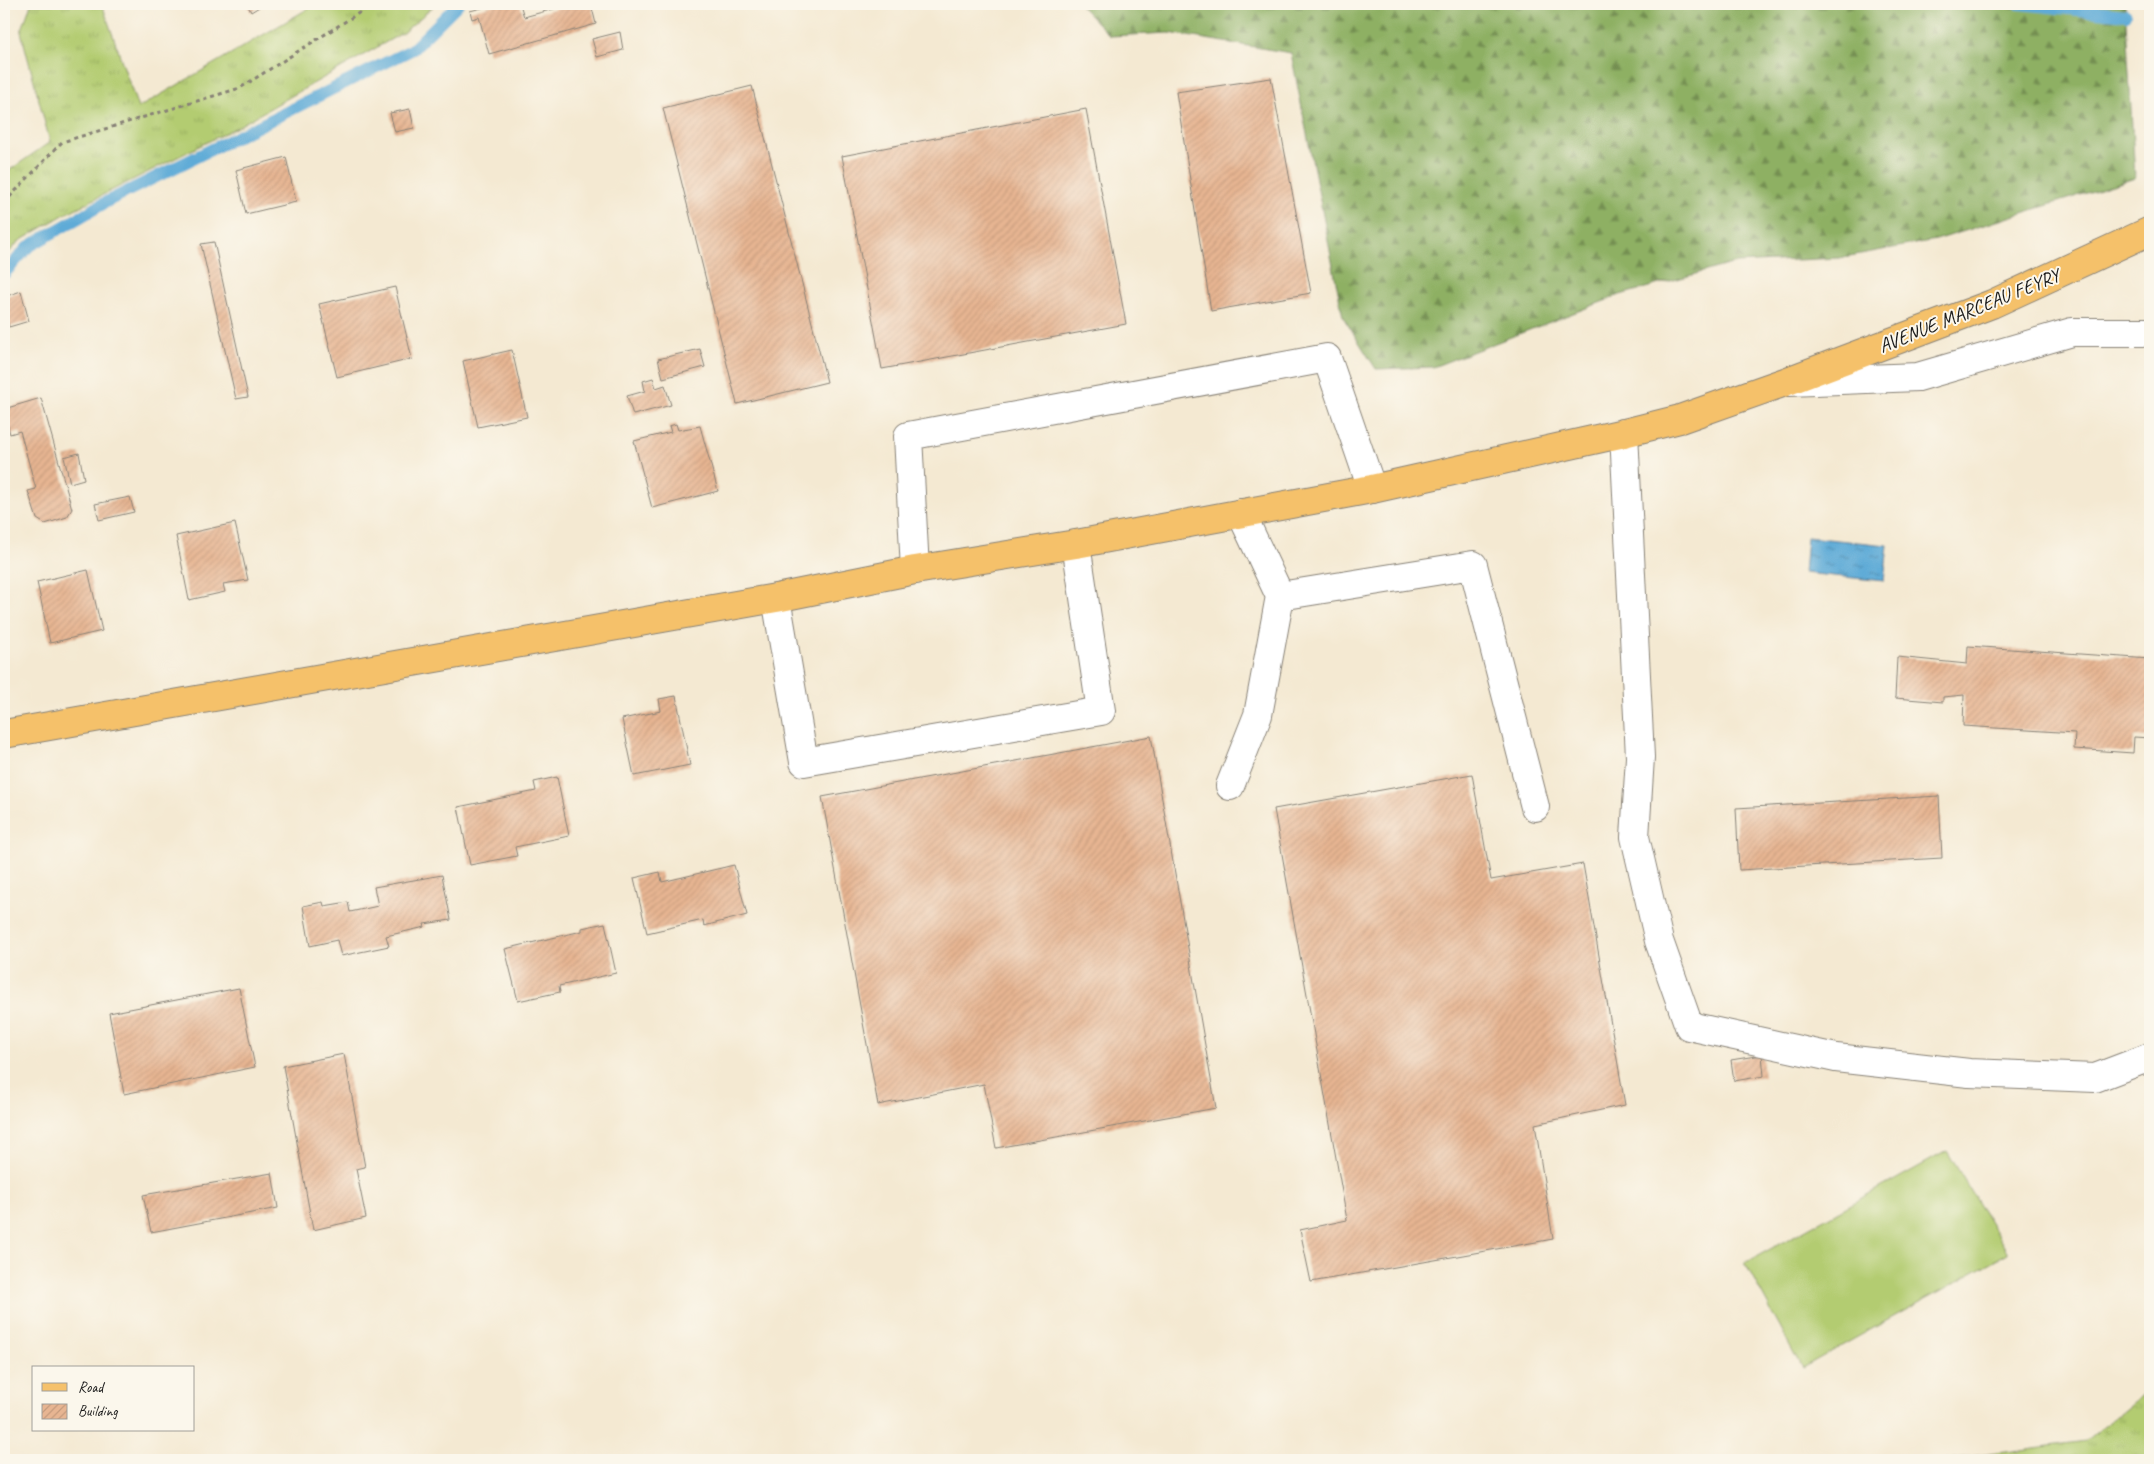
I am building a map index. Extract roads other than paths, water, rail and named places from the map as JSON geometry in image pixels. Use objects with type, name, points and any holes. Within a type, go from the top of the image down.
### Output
[{"type":"main road","name":"AVENUE MARCEAU FEYRY","points":[[4,734],[776,598],[915,570],[1076,544],[1372,489],[1624,433],[1680,419],[1785,382],[1992,304],[2150,231]]},
{"type":"street","points":[[1785,382],[1918,377],[2072,332],[2150,332]]},
{"type":"street","points":[[915,570],[908,436],[1326,358],[1372,489]]},
{"type":"street","points":[[1624,433],[1640,757],[1635,837],[1660,941],[1689,1026],[1836,1058],[1970,1073],[2096,1078],[2150,1057]]},
{"type":"street","points":[[1230,786],[1258,715],[1280,596],[1241,513]]},
{"type":"street","points":[[776,598],[804,762],[1102,711],[1076,544]]},
{"type":"street","points":[[1280,596],[1473,565],[1535,807]]},
{"type":"water","points":[[1807,537],[1888,545],[1884,581],[1804,573]]},
{"type":"waterway","points":[[4,274],[28,247],[108,201],[413,49],[458,4]]},
{"type":"waterway","points":[[2019,4],[2126,15]]}]
